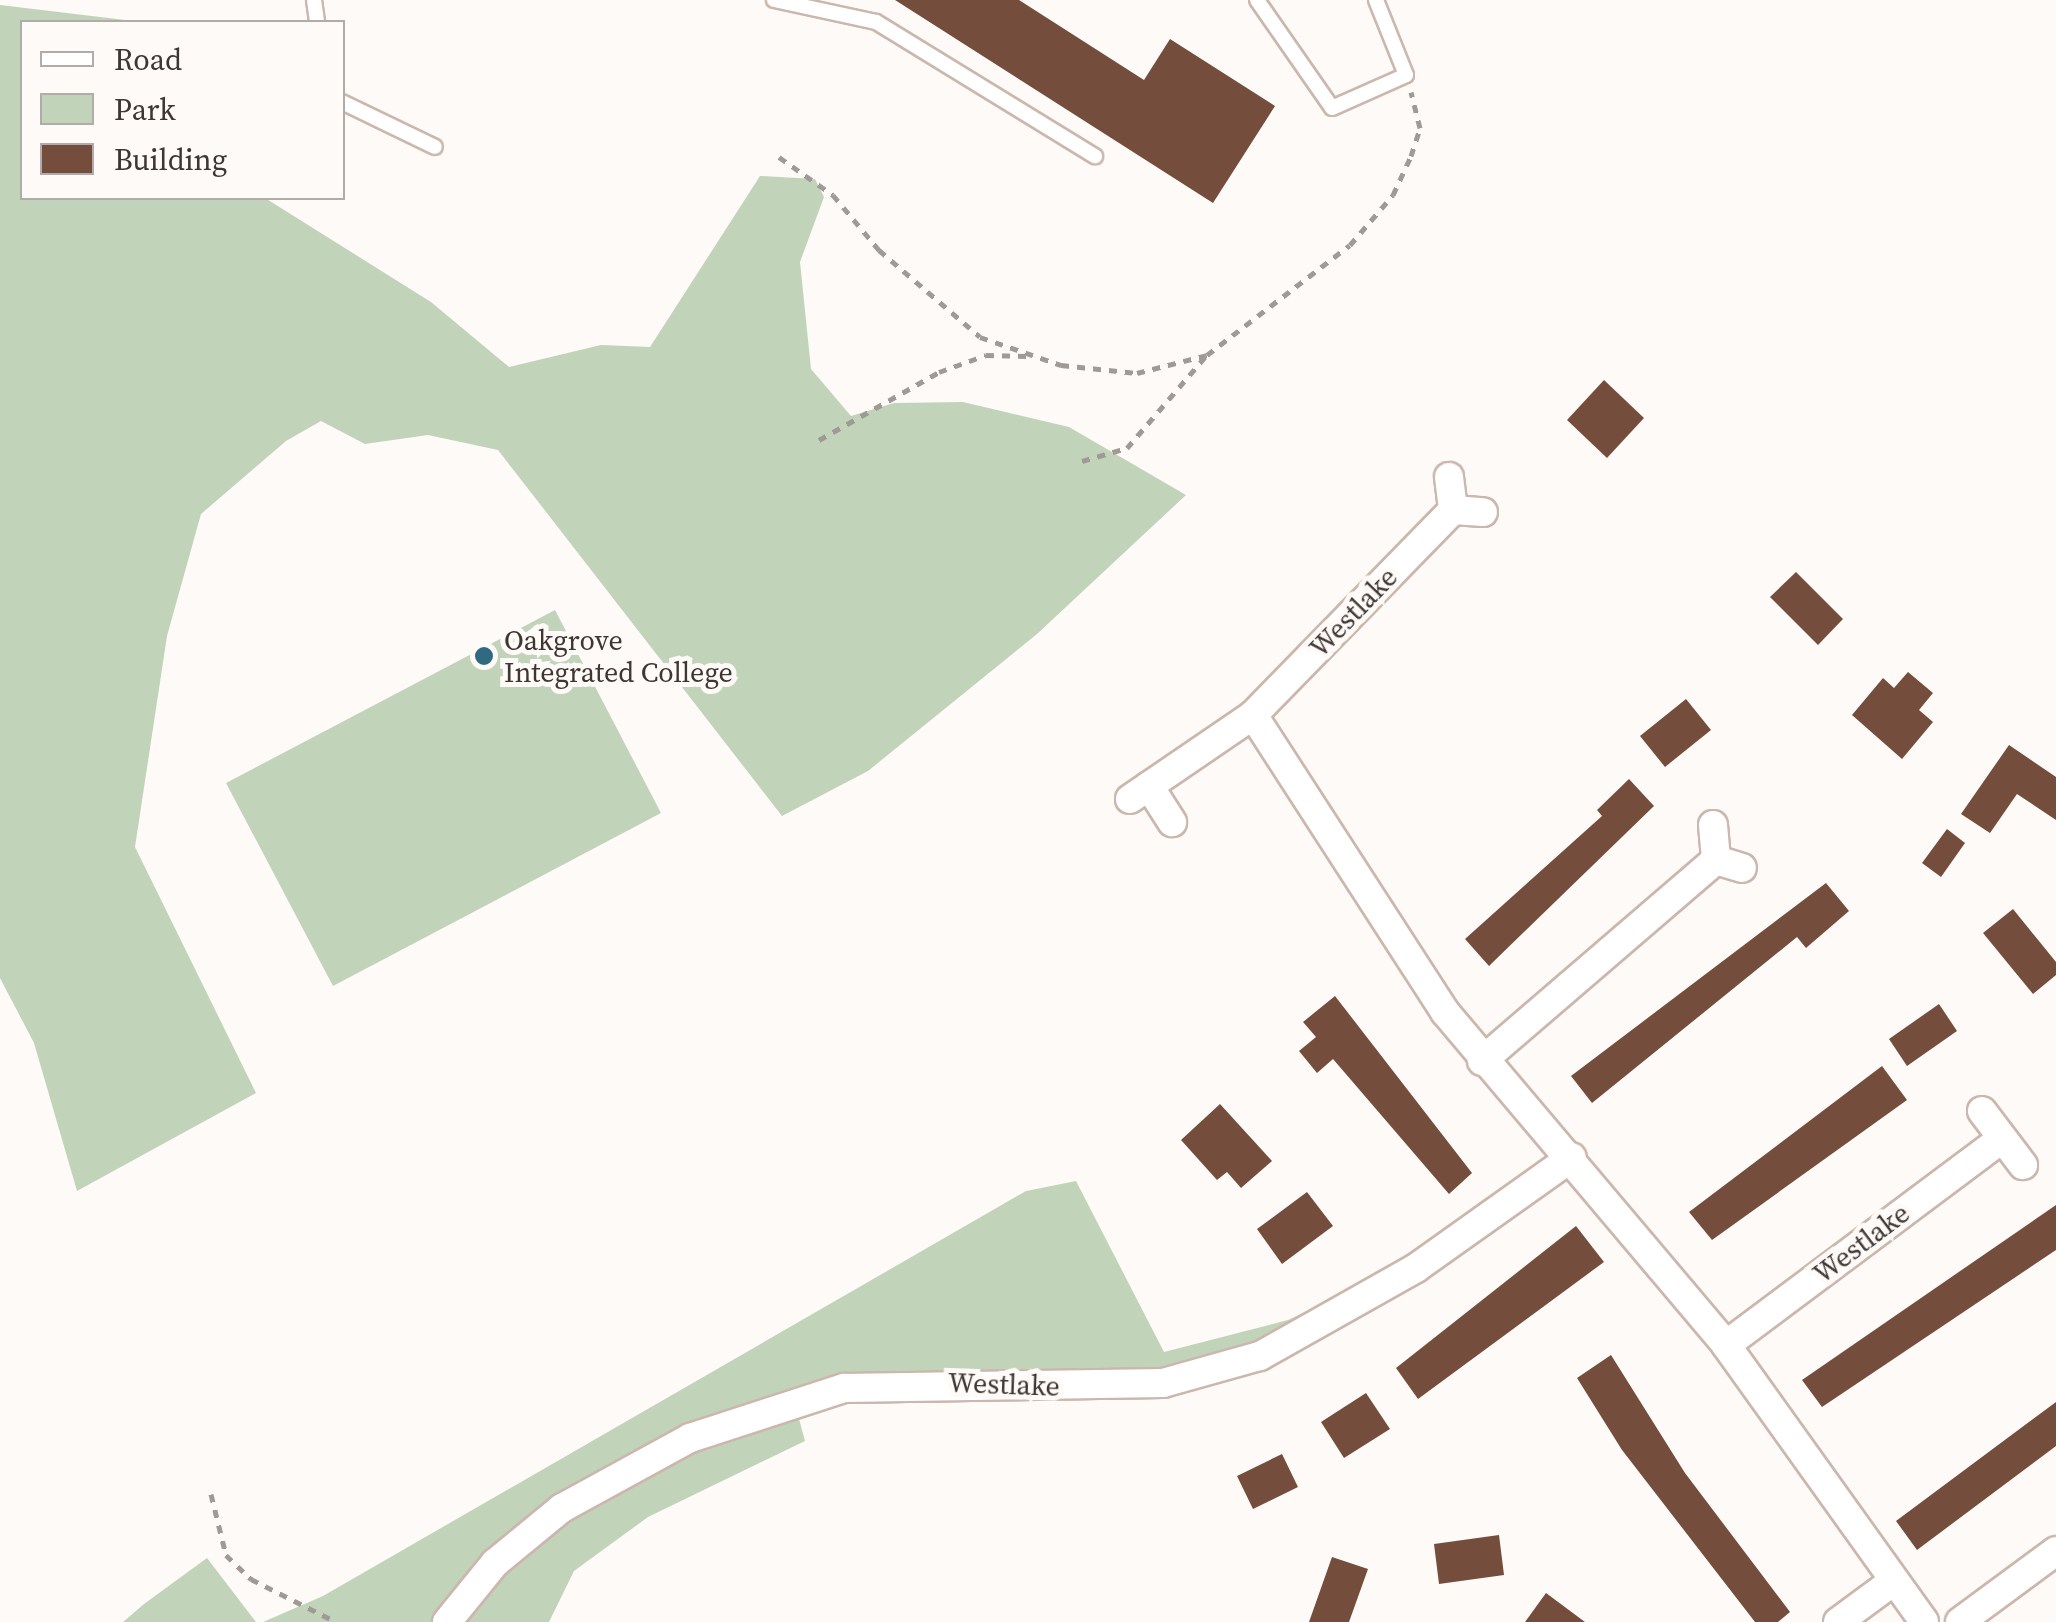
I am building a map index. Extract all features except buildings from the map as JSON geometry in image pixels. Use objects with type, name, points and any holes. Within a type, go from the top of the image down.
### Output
[{"type":"street","points":[[1449,478],[1453,510],[1483,512]]},
{"type":"street","name":"Westlake","points":[[1172,822],[1140,793],[1253,715],[1453,510]]},
{"type":"street","points":[[1253,715],[1482,1062],[1572,1157],[1726,1344],[1924,1622]]},
{"type":"street","points":[[1482,1062],[1729,864],[1713,825]]},
{"type":"street","points":[[1982,1111],[1997,1142],[2023,1165]]},
{"type":"street","name":"Westlake","points":[[1726,1344],[1997,1142]]},
{"type":"street","name":"Westlake","points":[[447,1622],[495,1563],[562,1508],[708,1430],[844,1388],[1163,1383],[1260,1356],[1416,1268],[1572,1157]]},
{"type":"street","points":[[1960,1622],[2056,1552]]},
{"type":"street","points":[[1838,1622],[1892,1582]]},
{"type":"lane","points":[[774,0],[876,22],[1095,156]]},
{"type":"lane","points":[[1257,0],[1332,108],[1406,75],[1376,0]]},
{"type":"lane","points":[[345,103],[435,148]]},
{"type":"path","points":[[1082,461],[1126,448],[1207,355],[1350,245],[1393,195],[1420,128],[1406,75]]},
{"type":"path","points":[[779,157],[833,195],[879,250],[980,337],[1036,356]]},
{"type":"path","points":[[820,440],[939,372],[986,355],[1036,356],[1137,372],[1207,355]]},
{"type":"path","points":[[212,1494],[226,1555],[251,1579],[336,1622]]},
{"type":"green space","points":[[0,5],[125,20],[20,20],[20,200],[268,200],[431,302],[509,367],[601,345],[650,347],[760,176],[815,179],[824,197],[800,262],[811,369],[851,416],[894,403],[963,402],[1069,427],[1186,495],[1037,634],[868,771],[782,816],[498,450],[428,435],[365,444],[321,421],[286,441],[201,514],[167,636],[135,847],[256,1093],[77,1191],[34,1043],[0,978]]},
{"type":"green space","points":[[555,610],[661,813],[333,986],[226,783]]},
{"type":"green space","points":[[1076,1181],[1164,1352],[1288,1320],[1371,1282],[1260,1344],[1182,1367],[764,1409],[799,1419],[805,1441],[648,1517],[574,1571],[549,1622],[263,1622],[323,1596],[1026,1191]]},
{"type":"green space","points":[[207,1558],[256,1622],[123,1622],[144,1604]]},
{"type":"place","name":"Oakgrove Integrated College","points":[[484,656]]}]
